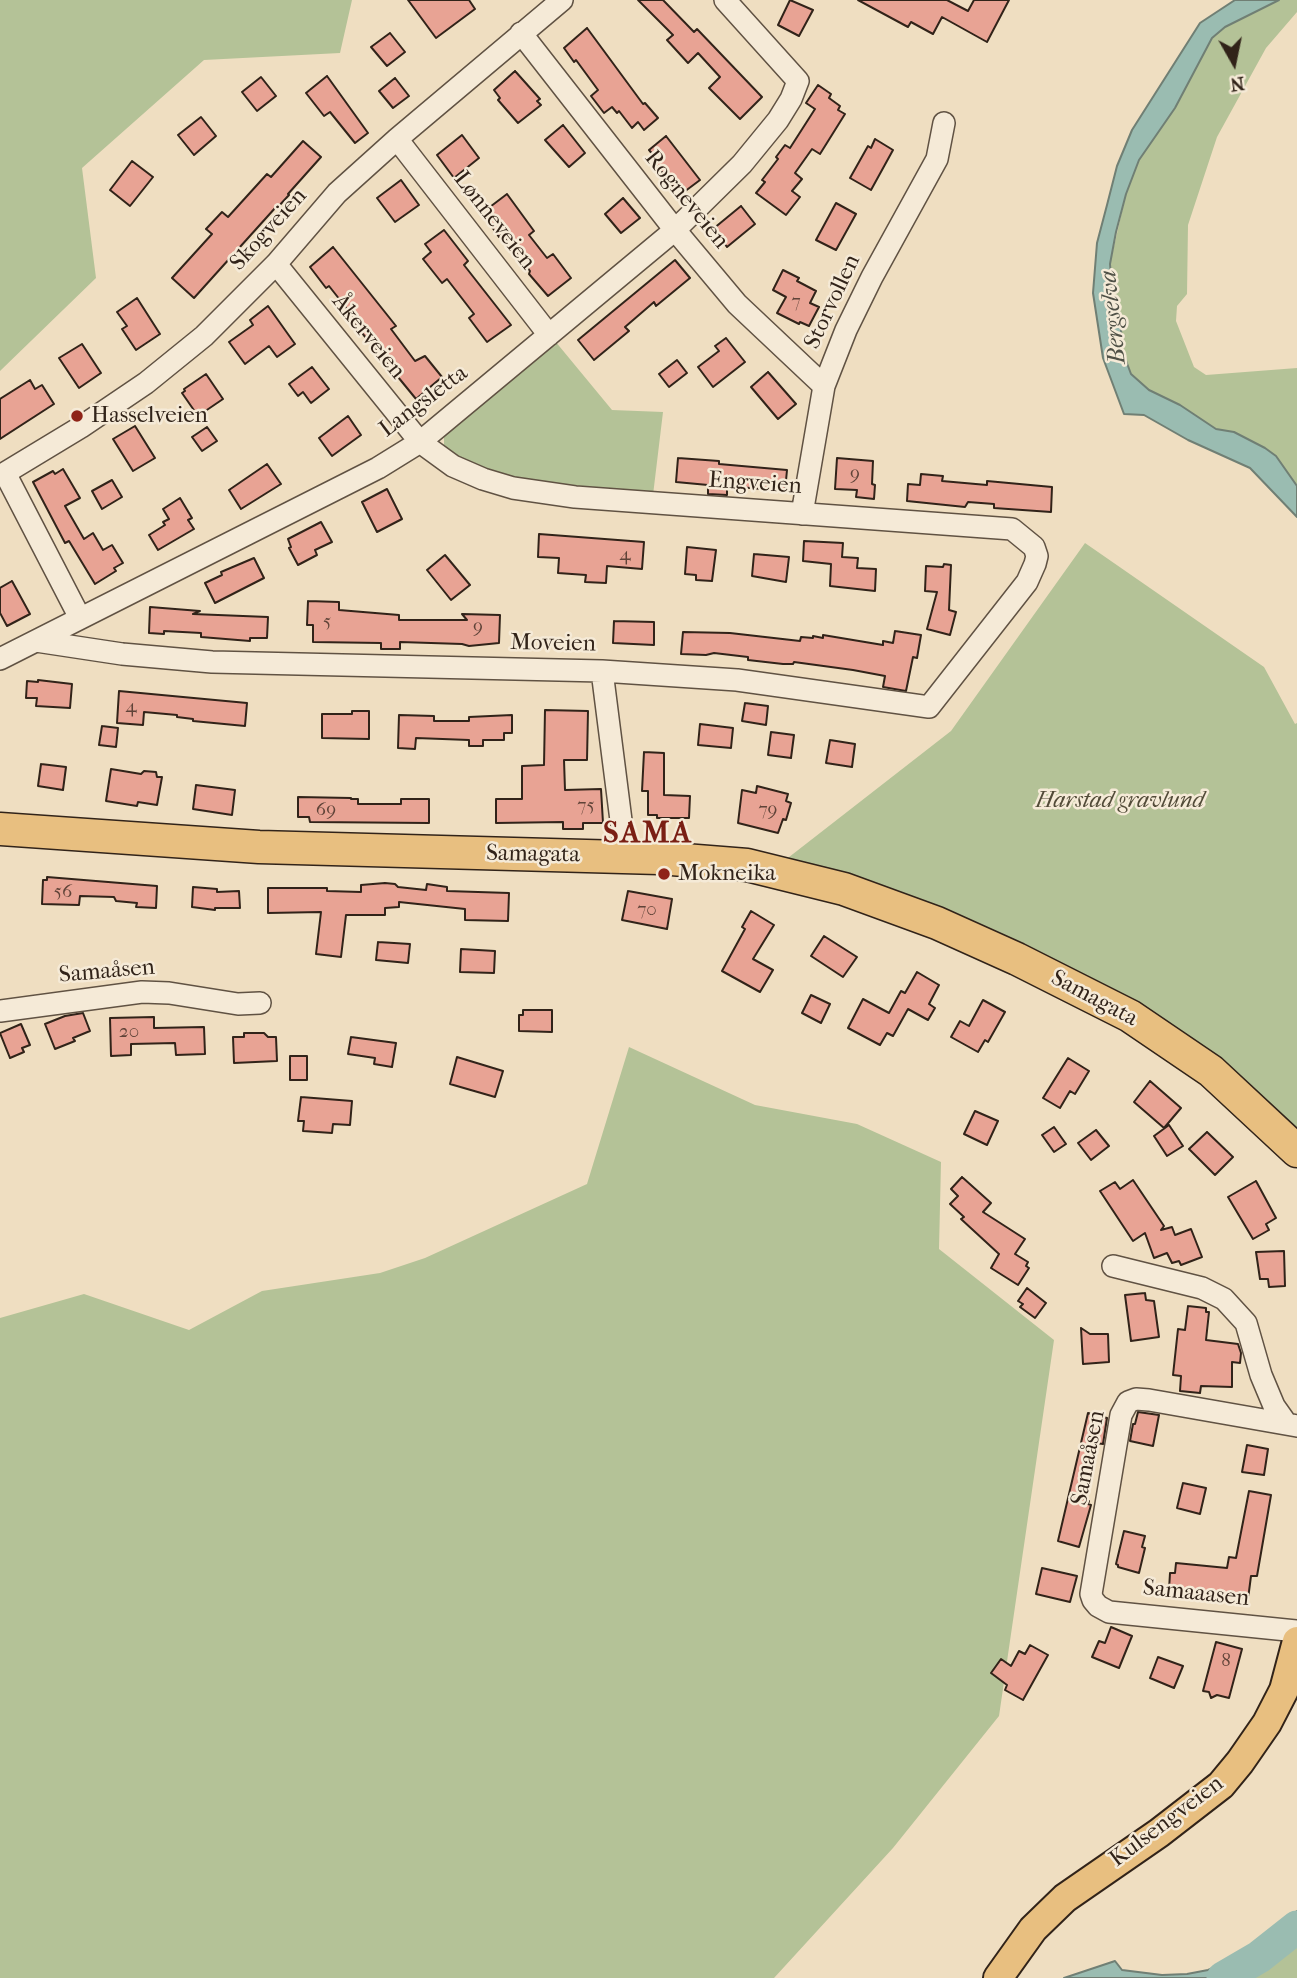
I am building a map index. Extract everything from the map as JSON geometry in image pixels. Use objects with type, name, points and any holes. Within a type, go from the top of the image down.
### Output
[{"type":"highway","name":"Samagata","points":[[0,829],[260,847],[621,857],[747,865],[844,889],[937,923],[1017,959],[1130,1016],[1211,1071],[1237,1093],[1293,1150]]},
{"type":"main road","name":"Kulsengveien","points":[[998,1978],[1033,1928],[1065,1898],[1159,1833],[1221,1785],[1267,1723],[1284,1690],[1297,1641]]},
{"type":"street","name":"Skogveien","points":[[3,475],[146,383],[204,336],[276,264],[337,193],[562,0]]},
{"type":"street","name":"Langsletta","points":[[0,659],[377,468],[420,442],[675,230],[742,164],[764,138],[784,110],[798,81],[725,0]]},
{"type":"street","name":"Rogneveien","points":[[521,33],[675,230],[737,304],[824,386]]},
{"type":"street","name":"Storvollen","points":[[802,514],[824,386],[846,330],[937,159],[944,123]]},
{"type":"street","name":"Lønneveien","points":[[397,139],[549,335]]},
{"type":"street","name":"Åkerveien","points":[[276,264],[420,442]]},
{"type":"street","name":"Engveien","points":[[420,442],[453,466],[513,488],[575,497],[1012,529],[1034,547],[1037,556],[1027,582],[1015,599]]},
{"type":"street","points":[[3,475],[80,618]]},
{"type":"street","name":"Moveien","points":[[36,642],[122,654],[212,662],[602,671],[737,680],[929,707],[1015,599]]},
{"type":"street","points":[[602,671],[624,844],[621,857]]},
{"type":"street","name":"Samaåsen","points":[[0,1011],[142,992],[169,993],[238,1004],[260,1003]]},
{"type":"street","name":"Samaåsen","points":[[1113,1266],[1202,1288],[1224,1299],[1246,1323],[1261,1375],[1274,1406],[1291,1425]]},
{"type":"street","name":"Samaåsen","points":[[1093,1601],[1091,1594],[1121,1415],[1129,1402],[1136,1399],[1149,1400],[1291,1425]]},
{"type":"street","name":"Samaaasen","points":[[1093,1601],[1102,1610],[1109,1612],[1297,1631]]},
{"type":"green space","points":[[0,0],[352,0],[340,53],[204,60],[82,168],[96,278],[0,371]]},
{"type":"green space","points":[[1279,0],[1297,0],[1297,12],[1266,48],[1217,137],[1188,225],[1187,294],[1177,306],[1176,321],[1194,367],[1206,375],[1297,368],[1297,486],[1276,456],[1235,432],[1216,429],[1180,405],[1149,390],[1130,374],[1113,305],[1110,264],[1126,194],[1139,160],[1175,108],[1212,38],[1225,27]]},
{"type":"green space","points":[[555,341],[612,410],[663,412],[653,495],[539,485],[487,473],[444,449],[447,432]]},
{"type":"green space","name":"Harstad gravlund","points":[[1085,543],[1264,667],[1295,724],[1297,723],[1297,1132],[1230,1072],[784,861],[951,731]]},
{"type":"green space","points":[[629,1047],[755,1105],[857,1124],[941,1162],[939,1249],[1054,1340],[999,1716],[893,1848],[774,1978],[0,1978],[0,1318],[84,1294],[189,1330],[262,1291],[380,1273],[425,1258],[587,1184]]},
{"type":"green space","points":[[1297,1942],[1297,1978],[1246,1978],[1258,1973],[1266,1961]]},
{"type":"water","points":[[1235,0],[1279,0],[1225,27],[1212,38],[1175,108],[1139,160],[1126,194],[1110,264],[1113,305],[1121,329],[1122,350],[1131,374],[1149,390],[1180,405],[1216,429],[1234,432],[1276,456],[1297,486],[1297,517],[1250,468],[1188,440],[1144,415],[1124,414],[1103,358],[1093,293],[1097,243],[1117,166],[1132,130],[1200,23]]},
{"type":"water","points":[[1297,1911],[1297,1942],[1266,1961],[1258,1973],[1246,1978],[1064,1978],[1115,1961],[1122,1970],[1162,1975],[1208,1970],[1280,1940],[1288,1932],[1291,1917]]},
{"type":"building","points":[[408,0],[469,0],[475,9],[436,38]]},
{"type":"building","points":[[638,0],[663,0],[694,32],[697,29],[762,97],[740,119],[709,88],[720,77],[698,53],[688,63],[667,40],[673,35]]},
{"type":"building","points":[[790,0],[813,10],[799,36],[778,25]]},
{"type":"building","points":[[858,0],[947,0],[968,11],[974,0],[1009,0],[987,42],[942,17],[933,34],[911,22],[908,27]]},
{"type":"building","points":[[587,28],[643,104],[658,118],[644,130],[638,122],[632,128],[619,111],[617,113],[612,107],[604,113],[591,96],[598,90],[564,48]]},
{"type":"building","points":[[390,33],[405,52],[387,66],[371,47]]},
{"type":"building","points":[[515,71],[540,99],[537,101],[541,105],[518,123],[498,100],[500,98],[494,90]]},
{"type":"building","points":[[327,76],[368,133],[355,143],[330,112],[324,116],[306,93]]},
{"type":"building","points":[[261,77],[276,96],[257,111],[242,92]]},
{"type":"building","points":[[395,78],[409,96],[393,108],[379,91]]},
{"type":"building","points":[[818,85],[831,94],[829,98],[840,106],[838,110],[845,114],[820,154],[812,149],[795,173],[802,179],[792,191],[800,197],[786,215],[756,193],[778,159],[776,157],[785,145],[790,148],[815,109],[806,103]]},
{"type":"building","points":[[201,117],[216,136],[194,155],[178,135]]},
{"type":"building","points":[[563,125],[585,153],[569,167],[545,140]]},
{"type":"building","points":[[462,135],[479,158],[454,178],[437,155]]},
{"type":"building","points":[[666,136],[700,180],[680,195],[651,158],[654,156],[649,150]]},
{"type":"building","points":[[875,139],[893,150],[871,190],[850,178],[868,146],[871,148]]},
{"type":"building","points":[[303,141],[321,157],[194,298],[172,278],[212,234],[206,229],[222,212],[228,217],[267,174],[271,177]]},
{"type":"building","points":[[132,161],[153,177],[130,206],[110,190]]},
{"type":"building","points":[[401,180],[419,205],[395,222],[377,198]]},
{"type":"building","points":[[507,194],[534,231],[529,235],[547,258],[553,254],[571,278],[548,296],[529,274],[530,271],[502,234],[499,237],[482,213]]},
{"type":"building","points":[[623,198],[640,218],[621,233],[605,214]]},
{"type":"building","points":[[836,203],[856,214],[836,250],[816,240]]},
{"type":"building","points":[[741,206],[755,224],[727,247],[713,229]]},
{"type":"building","points":[[444,230],[468,261],[464,265],[511,325],[487,342],[469,318],[474,314],[447,279],[442,283],[423,259],[431,252],[425,244]]},
{"type":"building","points":[[333,247],[396,326],[391,329],[415,361],[425,356],[442,377],[416,399],[353,322],[355,319],[329,286],[326,288],[310,267]]},
{"type":"building","points":[[675,260],[690,278],[656,306],[654,302],[625,327],[629,331],[594,360],[578,340]]},
{"type":"building","points":[[783,270],[816,291],[810,303],[819,307],[809,326],[777,313],[786,297],[773,290]]},
{"type":"building","points":[[137,298],[160,334],[136,350],[122,329],[127,326],[117,312]]},
{"type":"building","points":[[268,306],[295,344],[277,357],[269,346],[245,364],[229,342],[253,325],[250,320]]},
{"type":"building","points":[[726,338],[745,362],[713,387],[698,367],[719,351],[715,346]]},
{"type":"building","points":[[82,344],[101,373],[79,388],[59,358]]},
{"type":"building","points":[[677,360],[687,373],[669,387],[659,374]]},
{"type":"building","points":[[312,367],[329,389],[311,403],[303,392],[298,396],[289,384]]},
{"type":"building","points":[[768,372],[796,404],[778,419],[751,387]]},
{"type":"building","points":[[206,374],[223,399],[198,416],[182,393]]},
{"type":"building","points":[[30,380],[35,389],[42,385],[54,404],[0,439],[0,399]]},
{"type":"building","points":[[348,416],[361,435],[332,456],[319,438]]},
{"type":"building","points":[[135,426],[155,458],[133,471],[113,439]]},
{"type":"building","points":[[207,427],[217,441],[202,451],[192,437]]},
{"type":"building","points":[[678,458],[787,470],[785,491],[727,486],[727,495],[708,494],[708,485],[676,482]]},
{"type":"building","points":[[837,458],[873,461],[874,499],[856,497],[857,490],[835,489]]},
{"type":"building","points":[[267,464],[281,484],[241,509],[229,490]]},
{"type":"building","points":[[63,469],[80,498],[65,506],[84,539],[93,533],[103,550],[112,545],[123,563],[114,568],[116,571],[95,584],[69,541],[65,543],[33,482],[53,471],[55,474]]},
{"type":"building","points":[[921,474],[943,476],[942,481],[987,485],[987,481],[1052,487],[1051,512],[994,508],[994,504],[968,502],[965,507],[907,501],[908,484],[920,485]]},
{"type":"building","points":[[112,480],[122,497],[102,509],[92,491]]},
{"type":"building","points":[[387,489],[402,519],[377,532],[362,502]]},
{"type":"building","points":[[180,498],[192,518],[188,520],[194,529],[158,550],[149,535],[165,525],[163,522],[169,519],[163,509]]},
{"type":"building","points":[[321,522],[332,542],[315,550],[317,555],[298,565],[289,548],[288,539]]},
{"type":"building","points":[[539,534],[644,542],[642,569],[607,566],[606,583],[585,582],[586,575],[558,573],[559,558],[538,557]]},
{"type":"building","points":[[804,541],[843,543],[842,557],[858,558],[857,568],[876,569],[875,591],[830,586],[831,564],[803,561]]},
{"type":"building","points":[[687,547],[716,550],[712,581],[696,580],[696,575],[685,574]]},
{"type":"building","points":[[754,554],[789,557],[786,582],[752,576]]},
{"type":"building","points":[[445,555],[470,585],[451,600],[427,570]]},
{"type":"building","points":[[254,558],[264,578],[215,603],[205,583],[222,575],[221,572]]},
{"type":"building","points":[[944,564],[951,565],[949,610],[956,612],[950,635],[927,629],[937,592],[925,591],[926,566],[943,567]]},
{"type":"building","points":[[12,581],[30,614],[7,626],[0,613],[0,588]]},
{"type":"building","points":[[308,601],[339,602],[339,610],[399,615],[399,620],[467,620],[462,614],[500,615],[499,643],[469,646],[400,642],[400,649],[381,649],[381,643],[313,642],[313,625],[307,625]]},
{"type":"building","points":[[150,607],[200,611],[193,614],[268,617],[267,638],[250,638],[250,641],[201,637],[201,633],[149,633]]},
{"type":"building","points":[[614,621],[654,622],[654,645],[613,643]]},
{"type":"building","points":[[895,631],[921,635],[906,691],[883,687],[885,676],[853,670],[794,662],[783,664],[748,660],[748,657],[714,653],[681,654],[683,632],[730,633],[800,641],[801,637],[823,638],[823,635],[883,645],[883,641],[893,643]]},
{"type":"building","points":[[27,681],[72,684],[70,708],[36,706],[37,698],[26,698]]},
{"type":"building","points":[[119,691],[247,703],[245,726],[193,721],[177,715],[144,712],[143,725],[117,723]]},
{"type":"building","points":[[745,703],[768,706],[766,725],[742,721]]},
{"type":"building","points":[[545,710],[588,711],[587,760],[564,760],[565,790],[601,789],[603,823],[583,823],[583,829],[563,829],[563,822],[496,823],[496,799],[522,799],[522,766],[544,765]]},
{"type":"building","points":[[352,711],[369,711],[369,739],[322,738],[322,714],[352,714]]},
{"type":"building","points":[[399,715],[434,716],[434,721],[469,721],[469,717],[512,715],[512,733],[504,733],[504,740],[483,740],[483,746],[469,746],[469,740],[416,738],[415,749],[398,748]]},
{"type":"building","points":[[700,724],[733,728],[731,748],[698,745]]},
{"type":"building","points":[[102,726],[118,728],[116,747],[99,745]]},
{"type":"building","points":[[771,732],[794,735],[791,758],[768,755]]},
{"type":"building","points":[[830,740],[855,744],[852,767],[826,763]]},
{"type":"building","points":[[644,752],[664,753],[664,795],[690,796],[689,818],[657,818],[657,815],[648,815],[648,791],[642,791]]},
{"type":"building","points":[[41,764],[66,767],[63,790],[38,786]]},
{"type":"building","points":[[111,769],[141,774],[144,771],[156,772],[157,777],[162,777],[157,805],[138,802],[137,806],[106,801]]},
{"type":"building","points":[[196,785],[235,790],[232,815],[193,809]]},
{"type":"building","points":[[757,786],[788,794],[786,801],[791,803],[786,820],[783,819],[778,833],[738,823],[742,790],[756,793]]},
{"type":"building","points":[[298,797],[351,798],[358,799],[358,804],[401,804],[401,799],[429,799],[429,823],[310,822],[309,817],[298,817]]},
{"type":"building","points":[[47,877],[157,886],[156,908],[136,907],[137,903],[116,901],[114,897],[80,896],[79,905],[42,904],[43,880],[47,880]]},
{"type":"building","points":[[385,883],[426,890],[427,884],[447,887],[447,891],[509,893],[508,921],[465,920],[465,909],[399,902],[399,907],[385,908],[385,915],[346,915],[341,957],[316,954],[321,912],[268,913],[268,888],[327,888],[327,891],[361,892],[361,885]]},
{"type":"building","points":[[193,887],[217,889],[217,892],[239,891],[240,908],[215,910],[192,907]]},
{"type":"building","points":[[628,891],[672,899],[667,929],[622,920]]},
{"type":"building","points":[[751,911],[774,925],[753,959],[773,970],[760,992],[722,971],[745,929],[742,927]]},
{"type":"building","points":[[824,936],[857,957],[843,977],[811,956]]},
{"type":"building","points":[[378,942],[410,944],[408,963],[376,960]]},
{"type":"building","points":[[461,949],[495,951],[494,973],[460,972]]},
{"type":"building","points":[[917,972],[939,985],[929,1004],[935,1008],[928,1020],[908,1009],[893,1036],[887,1033],[880,1045],[848,1028],[863,999],[889,1013],[901,991],[905,993]]},
{"type":"building","points":[[811,995],[830,1004],[821,1023],[802,1013]]},
{"type":"building","points":[[983,1000],[1005,1012],[988,1042],[985,1040],[978,1052],[951,1037],[960,1021],[969,1026]]},
{"type":"building","points":[[523,1010],[552,1010],[552,1032],[519,1031],[519,1015],[523,1015]]},
{"type":"building","points":[[83,1013],[90,1031],[55,1049],[45,1024],[65,1016]]},
{"type":"building","points":[[154,1017],[154,1028],[204,1027],[205,1054],[176,1055],[175,1043],[131,1044],[131,1055],[111,1056],[110,1018]]},
{"type":"building","points":[[21,1024],[30,1045],[22,1048],[24,1052],[10,1058],[0,1033]]},
{"type":"building","points":[[244,1033],[264,1033],[268,1037],[276,1037],[277,1061],[234,1063],[233,1037],[244,1037]]},
{"type":"building","points":[[351,1037],[396,1043],[392,1067],[374,1064],[375,1058],[348,1054]]},
{"type":"building","points":[[290,1056],[307,1056],[307,1080],[290,1080]]},
{"type":"building","points":[[457,1057],[503,1071],[495,1097],[450,1084]]},
{"type":"building","points":[[1068,1058],[1089,1071],[1075,1094],[1070,1091],[1060,1108],[1043,1098]]},
{"type":"building","points":[[1150,1081],[1181,1108],[1164,1128],[1134,1102]]},
{"type":"building","points":[[301,1097],[352,1101],[350,1125],[333,1124],[332,1133],[303,1131],[304,1121],[298,1121]]},
{"type":"building","points":[[975,1111],[998,1121],[987,1145],[964,1134]]},
{"type":"building","points":[[1169,1125],[1183,1146],[1167,1156],[1154,1136]]},
{"type":"building","points":[[1054,1127],[1066,1144],[1054,1152],[1042,1135]]},
{"type":"building","points":[[1096,1130],[1109,1146],[1091,1160],[1078,1143]]},
{"type":"building","points":[[1207,1132],[1233,1157],[1215,1175],[1189,1149]]},
{"type":"building","points":[[962,1177],[991,1203],[983,1212],[1025,1239],[1015,1254],[1028,1262],[1026,1266],[1029,1268],[1018,1285],[991,1268],[999,1254],[961,1219],[964,1217],[950,1204],[958,1196],[951,1189]]},
{"type":"building","points":[[1133,1180],[1164,1226],[1161,1230],[1172,1227],[1175,1235],[1191,1229],[1202,1257],[1181,1265],[1179,1261],[1172,1263],[1167,1253],[1154,1258],[1145,1233],[1133,1241],[1100,1191],[1115,1182],[1120,1189]]},
{"type":"building","points":[[1256,1181],[1276,1218],[1266,1224],[1269,1230],[1253,1239],[1228,1197]]},
{"type":"building","points":[[1284,1251],[1285,1286],[1269,1287],[1268,1279],[1260,1279],[1256,1252]]},
{"type":"building","points":[[1027,1288],[1046,1303],[1035,1318],[1020,1307],[1023,1304],[1018,1301]]},
{"type":"building","points":[[1145,1293],[1146,1300],[1154,1301],[1159,1337],[1131,1341],[1125,1295]]},
{"type":"building","points":[[1188,1306],[1206,1308],[1206,1312],[1209,1312],[1206,1340],[1238,1344],[1240,1363],[1232,1362],[1232,1387],[1201,1386],[1200,1393],[1180,1391],[1181,1376],[1173,1375],[1178,1329],[1185,1330]]},
{"type":"building","points":[[1081,1328],[1090,1334],[1108,1334],[1109,1362],[1083,1364]]},
{"type":"building","points":[[1138,1412],[1159,1415],[1153,1446],[1130,1441]]},
{"type":"building","points":[[1088,1413],[1107,1418],[1103,1444],[1096,1443],[1084,1499],[1091,1505],[1079,1547],[1058,1541]]},
{"type":"building","points":[[1247,1445],[1268,1449],[1264,1475],[1242,1472]]},
{"type":"building","points":[[1183,1483],[1206,1488],[1200,1514],[1177,1508]]},
{"type":"building","points":[[1249,1491],[1271,1495],[1257,1576],[1251,1576],[1248,1599],[1169,1590],[1170,1573],[1175,1573],[1176,1563],[1227,1568],[1229,1557],[1236,1558]]},
{"type":"building","points":[[1124,1531],[1145,1536],[1139,1573],[1116,1564]]},
{"type":"building","points":[[1042,1568],[1077,1576],[1070,1602],[1036,1594]]},
{"type":"building","points":[[1111,1627],[1132,1636],[1119,1668],[1092,1657],[1099,1641],[1105,1643]]},
{"type":"building","points":[[1216,1642],[1242,1649],[1229,1698],[1217,1695],[1211,1698],[1209,1692],[1203,1691]]},
{"type":"building","points":[[1030,1645],[1048,1655],[1023,1700],[1005,1690],[1007,1685],[991,1673],[1001,1659],[1011,1666],[1019,1651],[1025,1654]]},
{"type":"building","points":[[1158,1657],[1183,1666],[1174,1688],[1150,1678]]},
{"type":"waterway","name":"Bergselva","points":[[1223,1978],[1259,1957],[1297,1927]]},
{"type":"place","name":"Hasselveien","points":[[77,416]]},
{"type":"place","name":"Mokneika","points":[[664,874]]},
{"type":"district","name":"SAMA","points":[[648,835]]}]
